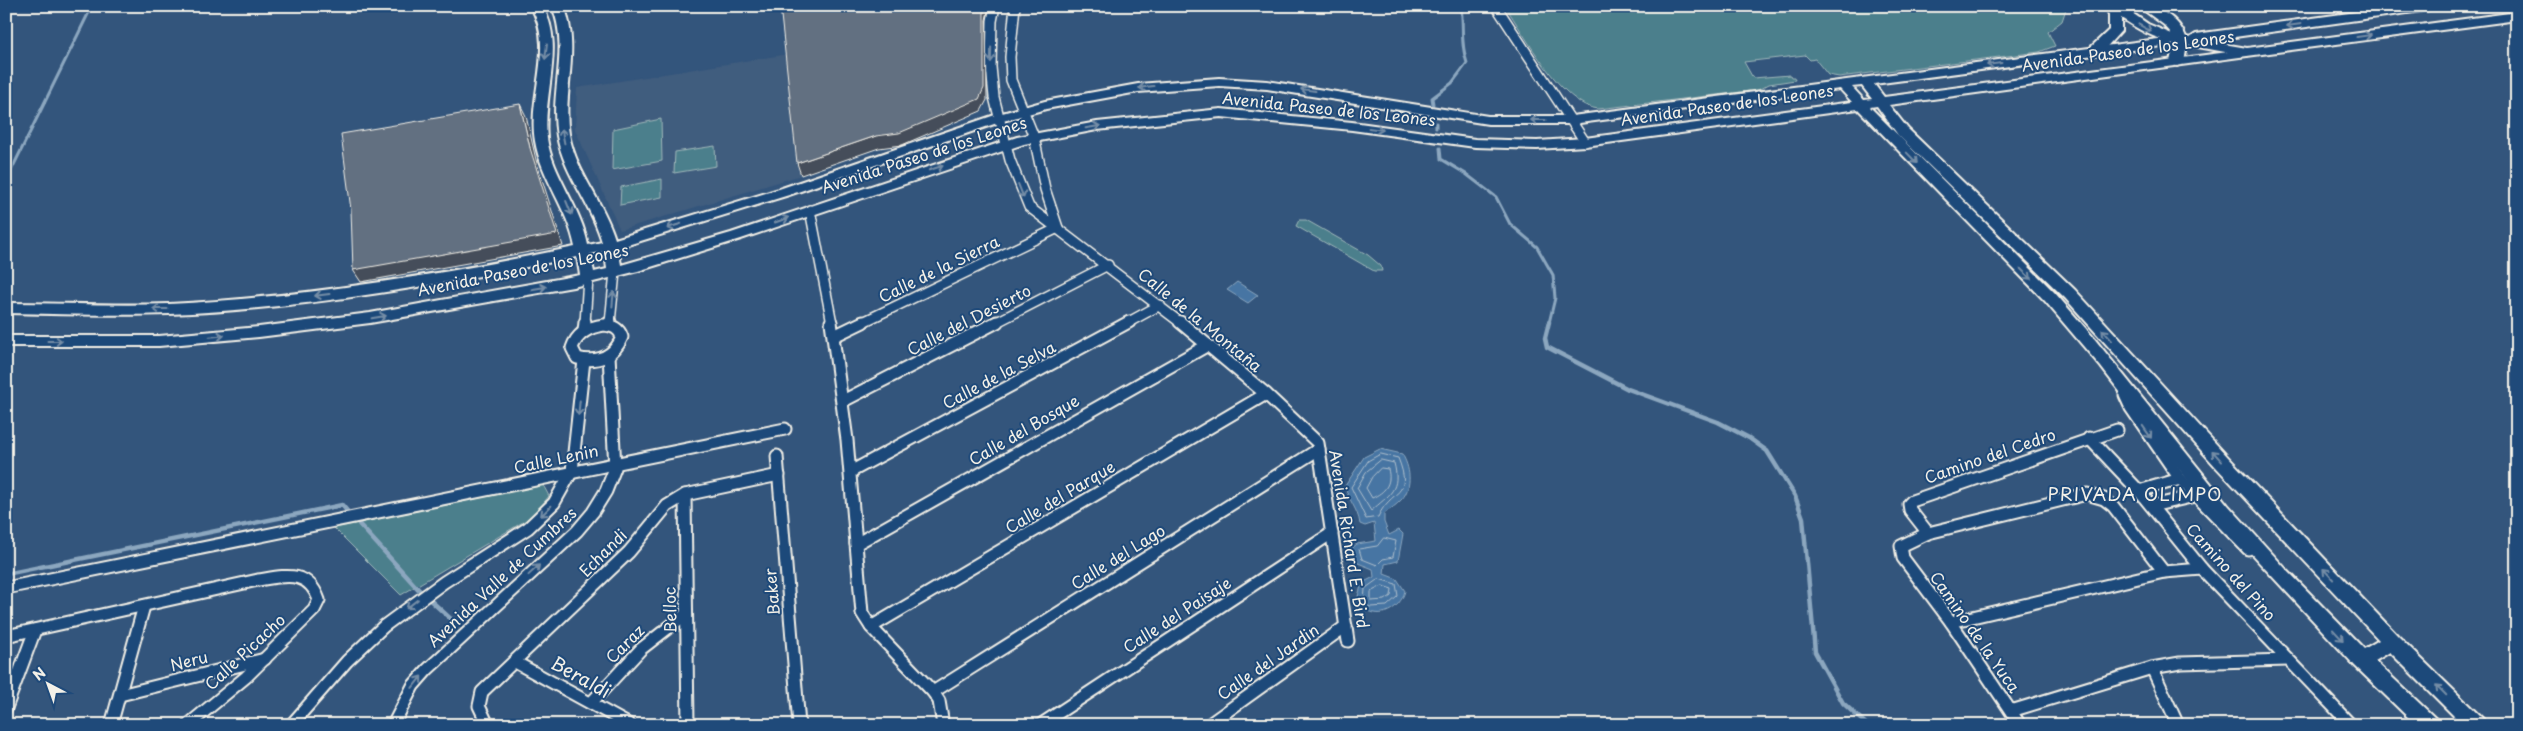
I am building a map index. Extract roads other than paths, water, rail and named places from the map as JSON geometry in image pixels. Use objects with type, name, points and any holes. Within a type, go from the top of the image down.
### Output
[{"type":"main road","points":[[536,6],[543,17],[548,36],[539,114],[541,140],[546,159],[567,202],[584,251],[588,278]]},
{"type":"main road","points":[[558,6],[564,20],[567,38],[561,108],[563,135],[570,156],[611,245],[615,272]]},
{"type":"main road","points":[[2112,6],[2154,33],[2247,52]]},
{"type":"main road","points":[[2096,50],[2115,31],[2115,15],[2112,6]]},
{"type":"main road","points":[[2144,6],[2178,30],[2181,40],[2177,62]]},
{"type":"main road","name":"Avenida Paseo de los Leones","points":[[6,308],[169,309],[284,299],[458,276],[611,245],[784,192],[999,118],[1138,88],[1219,82],[1267,85],[1488,120],[1572,120],[2429,6]]},
{"type":"main road","points":[[2488,6],[2489,10],[2510,16]]},
{"type":"main road","name":"Avenida Paseo de los Leones","points":[[6,341],[159,340],[259,332],[370,318],[588,278],[615,272],[736,236],[1007,144],[1034,137],[1097,126],[1187,114],[1220,113],[1352,126],[1475,143],[1537,145],[1585,142],[2510,16]]},
{"type":"main road","points":[[2160,17],[2189,26],[2228,33]]},
{"type":"main road","points":[[1865,81],[1896,133],[2051,298],[2196,478],[2272,566],[2361,660],[2429,725]]},
{"type":"main road","points":[[1843,84],[1861,105],[1896,133],[2070,294],[2222,462],[2392,642],[2476,725]]},
{"type":"main road","points":[[2051,298],[2070,294]]},
{"type":"main road","points":[[2361,660],[2392,642]]},
{"type":"street","name":"Calle de la Montaña","points":[[995,6],[992,21],[991,67],[999,118],[1021,192],[1030,207],[1042,218],[1160,305],[1266,394],[1319,446]]},
{"type":"street","points":[[1015,6],[1010,57],[1011,80],[1022,112],[1034,137],[1045,189],[1058,228]]},
{"type":"street","points":[[1496,6],[1585,142]]},
{"type":"street","points":[[810,210],[834,336],[843,401],[852,471],[862,613],[871,627],[933,692],[939,701],[943,725]]},
{"type":"street","name":"Calle de la Sierra","points":[[834,336],[1058,228]]},
{"type":"street","name":"Calle del Desierto","points":[[843,401],[1108,265]]},
{"type":"street","points":[[610,325],[615,272]]},
{"type":"street","points":[[584,331],[588,278]]},
{"type":"street","name":"Calle de la Selva","points":[[852,471],[1160,305]]},
{"type":"street","points":[[610,325],[617,328],[622,337],[616,350],[609,355],[592,360],[577,358],[572,348],[578,336],[584,331],[597,326],[610,325]]},
{"type":"street","name":"Calle del Bosque","points":[[856,544],[1208,345]]},
{"type":"street","name":"Avenida Valle de Cumbres","points":[[393,725],[413,686],[427,670],[577,531],[594,512],[606,491],[616,462],[609,355]]},
{"type":"street","name":"Avenida Valle de Cumbres","points":[[290,725],[353,653],[383,627],[419,599],[520,533],[559,498],[568,484],[572,471],[584,360]]},
{"type":"street","points":[[2127,390],[2125,395],[2130,408],[2180,479],[2249,550],[2272,566]]},
{"type":"street","name":"Calle del Parque","points":[[871,627],[1266,394]]},
{"type":"street","name":"Calle Lenin","points":[[6,588],[616,462],[785,430]]},
{"type":"street","name":"Camino del Cedro","points":[[1928,533],[1910,510],[1909,504],[1912,501],[2089,438],[2118,430]]},
{"type":"street","name":"Camino del Pino","points":[[2089,438],[2139,491],[2202,568],[2351,725]]},
{"type":"street","name":"Avenida Richard E. Bird","points":[[1319,446],[1348,641]]},
{"type":"street","name":"Calle del Lago","points":[[933,692],[1319,446]]},
{"type":"street","name":"Baker","points":[[777,456],[799,725]]},
{"type":"street","name":"Echandi","points":[[486,724],[478,702],[482,692],[629,552],[666,506],[685,495],[779,475]]},
{"type":"street","points":[[2139,491],[2180,479]]},
{"type":"street","name":"Belloc","points":[[685,495],[688,725]]},
{"type":"street","points":[[1928,533],[2081,495],[2092,495],[2104,499],[2117,510],[2164,572]]},
{"type":"street","points":[[2152,506],[2196,496]]},
{"type":"street","name":"Calle del Paisaje","points":[[1040,725],[1332,533]]},
{"type":"street","name":"Camino de la Yuca","points":[[1928,533],[1901,546],[1903,558],[1951,622],[2020,725]]},
{"type":"street","points":[[1951,622],[2164,572],[2202,568]]},
{"type":"street","name":"Calle Picacho","points":[[144,606],[258,580],[289,576],[308,579],[317,588],[320,600],[314,610],[265,659],[188,725]]},
{"type":"street","points":[[6,636],[144,606],[111,725]]},
{"type":"street","name":"Caraz","points":[[591,703],[641,649],[686,614]]},
{"type":"street","name":"Calle del Jardin","points":[[1208,725],[1346,626]]},
{"type":"street","points":[[6,708],[35,630]]},
{"type":"street","name":"Neru","points":[[120,695],[265,659]]},
{"type":"street","points":[[2012,711],[2152,668],[2180,663],[2288,660]]},
{"type":"street","name":"Beraldi","points":[[514,662],[630,725]]},
{"type":"street","points":[[2152,668],[2178,725]]},
{"type":"water","points":[[1237,282],[1258,295],[1248,303],[1227,290]]},
{"type":"water","points":[[1380,449],[1402,454],[1407,465],[1409,482],[1402,499],[1384,514],[1384,522],[1389,535],[1399,530],[1403,534],[1398,561],[1385,564],[1384,574],[1397,579],[1405,591],[1394,608],[1382,613],[1376,613],[1369,612],[1363,608],[1358,596],[1362,583],[1374,577],[1373,569],[1358,563],[1352,548],[1357,544],[1376,541],[1374,523],[1365,526],[1360,524],[1345,486],[1364,457]]},
{"type":"waterway","points":[[6,181],[92,6]]},
{"type":"waterway","points":[[1433,104],[1432,98],[1452,83],[1467,63],[1463,42],[1461,6]]},
{"type":"waterway","points":[[1436,123],[1436,128]]},
{"type":"waterway","points":[[1440,148],[1441,159],[1466,174],[1496,197],[1510,224],[1537,247],[1553,275],[1555,298],[1549,323]]},
{"type":"waterway","points":[[1549,322],[1545,338],[1547,347],[1628,389],[1718,422],[1749,438],[1767,451],[1795,496],[1803,518],[1815,652],[1843,703],[1867,725]]},
{"type":"waterway","points":[[6,574],[342,505],[347,511]]},
{"type":"waterway","points":[[359,524],[420,591]]},
{"type":"waterway","points":[[429,599],[453,621]]},
{"type":"district","name":"PRIVADA OLIMPO","points":[[2135,495]]}]
